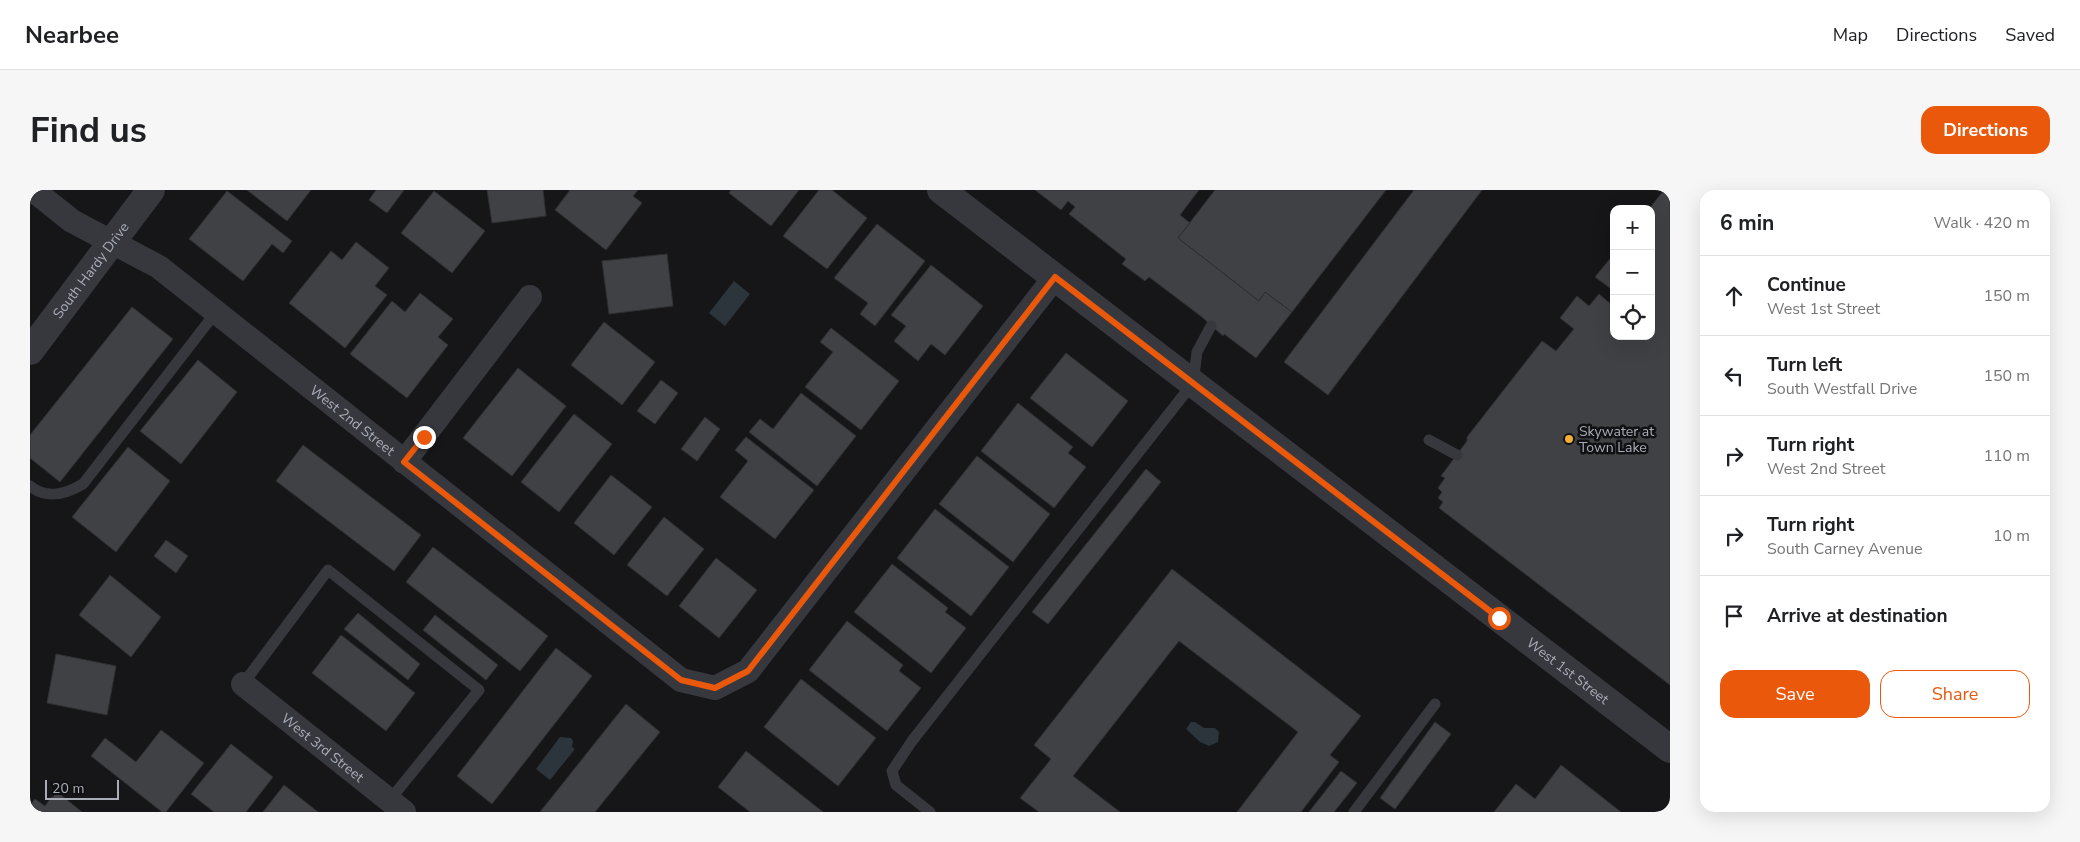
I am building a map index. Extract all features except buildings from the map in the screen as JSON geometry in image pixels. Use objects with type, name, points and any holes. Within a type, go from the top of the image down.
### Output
[{"type":"street","name":"West 2nd Street","points":[[33,190],[72,221],[159,266],[681,680],[715,688],[748,671],[1055,277]]},
{"type":"street","name":"South Hardy Drive","points":[[30,350],[151,190]]},
{"type":"street","name":"West 1st Street","points":[[941,190],[1670,749]]},
{"type":"street","points":[[404,462],[530,297]]},
{"type":"street","name":"West 3rd Street","points":[[242,684],[397,806]]},
{"type":"lane","points":[[30,486],[36,491],[52,495],[69,492],[82,484],[216,312]]},
{"type":"lane","points":[[930,812],[896,785],[892,771],[912,741],[1193,382],[1197,352],[1211,326]]},
{"type":"lane","points":[[1429,440],[1457,454]]},
{"type":"lane","points":[[242,684],[328,570],[479,690],[397,806]]},
{"type":"lane","points":[[1354,812],[1435,704]]},
{"type":"shaded area","points":[[734,281],[750,294],[725,326],[709,313]]},
{"type":"shaded area","points":[[1191,722],[1195,722],[1204,728],[1215,728],[1219,732],[1218,742],[1209,746],[1200,742],[1186,729]]},
{"type":"shaded area","points":[[560,737],[571,738],[573,741],[572,747],[575,749],[550,780],[536,769]]},
{"type":"place","name":"Skywater at Town Lake","points":[[1569,439]]},
{"type":"route","points":[[424,437],[404,462],[681,680],[715,688],[748,671],[1055,277],[1499,618]]}]
